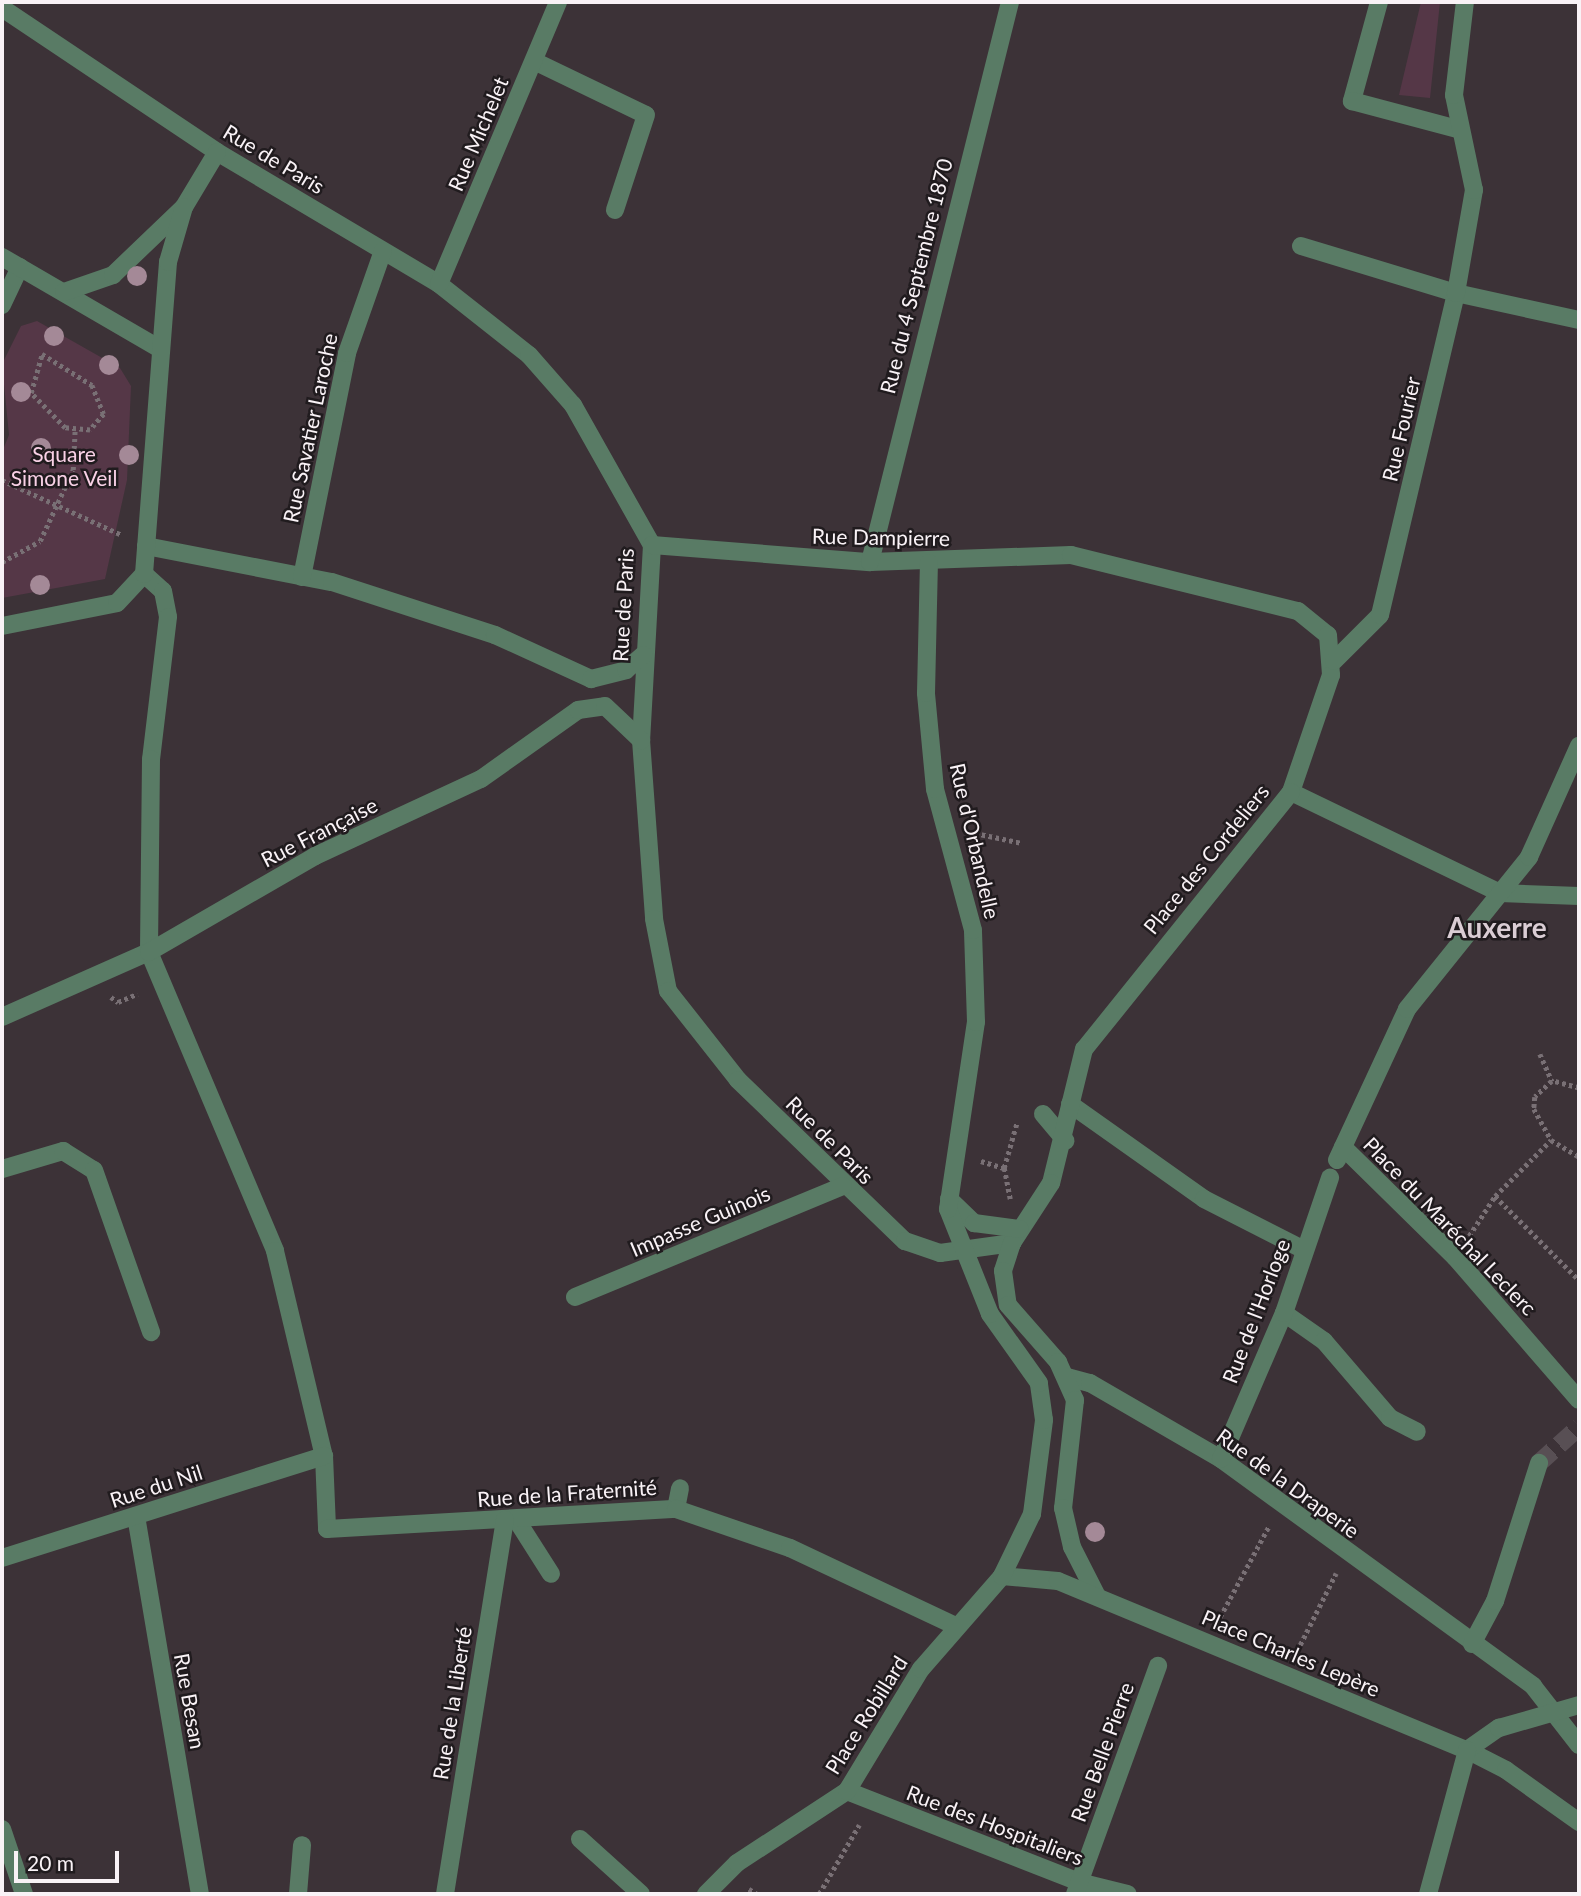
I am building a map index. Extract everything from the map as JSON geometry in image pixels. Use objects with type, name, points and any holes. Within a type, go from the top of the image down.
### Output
[{"type":"street","name":"Rue Michelet","points":[[439,284],[558,2]]},
{"type":"street","name":"Rue du 4 Septembre 1870","points":[[870,562],[1010,2]]},
{"type":"street","points":[[1380,2],[1352,101],[1457,129],[1465,2]]},
{"type":"street","name":"Rue de Paris","points":[[2,8],[217,152],[439,284],[529,355],[573,405],[652,545],[643,655],[641,740],[654,919],[668,991],[706,1046],[843,1186],[905,1241],[940,1253],[964,1250],[1016,1236]]},
{"type":"street","points":[[534,61],[646,115],[615,210]]},
{"type":"street","name":"Rue Fourier","points":[[1334,660],[1380,615],[1456,292],[1474,190],[1457,129]]},
{"type":"street","points":[[2,626],[117,603],[144,573],[168,262],[184,207],[217,152]]},
{"type":"street","points":[[64,292],[113,275],[184,207]]},
{"type":"street","points":[[1301,246],[1456,292],[1579,320]]},
{"type":"street","name":"Rue Savatier Laroche","points":[[302,577],[346,353],[383,251]]},
{"type":"street","points":[[2,257],[160,349]]},
{"type":"street","points":[[2,305],[20,267]]},
{"type":"street","name":"Rue Dampierre","points":[[652,545],[870,562],[929,563],[1071,555],[1298,611],[1328,635],[1334,660]]},
{"type":"street","points":[[146,546],[302,577],[495,635],[591,679],[626,670],[643,655]]},
{"type":"street","name":"Rue d'Orbandelle","points":[[929,563],[926,693],[936,789],[973,930],[976,1022],[949,1199],[964,1250]]},
{"type":"street","points":[[144,573],[163,591],[168,617],[151,759],[149,952],[275,1251],[324,1456]]},
{"type":"street","name":"Place des Cordeliers","points":[[1016,1236],[1051,1183],[1066,1141],[1070,1104],[1084,1049],[1105,1016],[1290,792],[1334,660]]},
{"type":"street","name":"Rue Française","points":[[2,1017],[149,952],[315,856],[481,779],[578,710],[605,706],[641,740]]},
{"type":"street","points":[[1500,893],[1529,857],[1579,746]]},
{"type":"street","points":[[1290,792],[1500,893],[1579,896]]},
{"type":"street","name":"Place du Maréchal Leclerc","points":[[1500,893],[1407,1009],[1340,1153],[1455,1257],[1579,1399]]},
{"type":"street","points":[[1070,1104],[1204,1199],[1304,1250]]},
{"type":"street","points":[[1043,1114],[1066,1141]]},
{"type":"street","points":[[2,1168],[63,1151],[94,1170],[151,1332]]},
{"type":"street","name":"Rue de l'Horloge","points":[[1221,1459],[1284,1313],[1330,1178]]},
{"type":"street","name":"Impasse Guinois","points":[[575,1297],[843,1186]]},
{"type":"street","points":[[949,1199],[974,1223],[1016,1236],[1002,1280],[1008,1305],[1067,1377],[1076,1426],[1065,1529],[1097,1595]]},
{"type":"street","points":[[954,1625],[1002,1576],[1032,1514],[1044,1401],[1026,1359],[990,1314],[964,1250]]},
{"type":"street","points":[[1284,1313],[1324,1341],[1390,1418],[1417,1432]]},
{"type":"street","name":"Rue de la Draperie","points":[[1067,1377],[1090,1383],[1221,1459],[1346,1554],[1472,1644],[1558,1712],[1579,1745]]},
{"type":"street","name":"Rue du Nil","points":[[2,1558],[324,1456]]},
{"type":"street","name":"Rue de la Fraternité","points":[[324,1456],[327,1530],[677,1509],[790,1548],[954,1625]]},
{"type":"street","points":[[1472,1644],[1495,1601],[1539,1463]]},
{"type":"street","points":[[677,1509],[680,1488]]},
{"type":"street","name":"Rue Besan","points":[[135,1516],[200,1894]]},
{"type":"street","points":[[511,1519],[551,1574]]},
{"type":"street","name":"Rue de la Liberté","points":[[444,1894],[511,1519]]},
{"type":"street","name":"Place Charles Lepère","points":[[1002,1576],[1047,1578],[1097,1595],[1467,1750],[1506,1769],[1579,1822]]},
{"type":"street","name":"Place Robillard","points":[[706,1894],[737,1863],[847,1791],[954,1625]]},
{"type":"street","name":"Rue Belle Pierre","points":[[1077,1888],[1158,1666]]},
{"type":"street","points":[[1428,1894],[1467,1750],[1499,1728],[1579,1705]]},
{"type":"street","name":"Rue des Hospitaliers","points":[[847,1791],[1077,1888],[1128,1894]]},
{"type":"street","points":[[2,1829],[24,1894]]},
{"type":"street","points":[[580,1839],[640,1894]]},
{"type":"street","points":[[298,1894],[302,1845]]},
{"type":"path","points":[[41,354],[92,385],[104,414],[90,430],[75,428],[65,428],[32,393],[41,354]]},
{"type":"path","points":[[2,562],[40,541],[73,470],[75,428]]},
{"type":"path","points":[[2,480],[146,546]]},
{"type":"path","points":[[964,834],[985,832],[1022,843]]},
{"type":"path","points":[[1540,1054],[1552,1081]]},
{"type":"path","points":[[1552,1081],[1579,1088]]},
{"type":"path","points":[[1552,1081],[1535,1097],[1534,1109],[1552,1140],[1579,1157]]},
{"type":"path","points":[[1016,1236],[1004,1168],[1018,1119],[1043,1114]]},
{"type":"path","points":[[1455,1257],[1495,1196],[1552,1140]]},
{"type":"path","points":[[1495,1196],[1579,1280]]},
{"type":"path","points":[[1220,1617],[1281,1504]]},
{"type":"path","points":[[1297,1651],[1346,1554]]},
{"type":"path","points":[[819,1894],[861,1821]]},
{"type":"green space","points":[[1421,2],[1440,2],[1430,98],[1399,95]]},
{"type":"green space","name":"Square Simone Veil","points":[[37,321],[120,368],[131,386],[127,480],[105,579],[2,598],[2,452],[9,435],[2,364],[21,326]]},
{"type":"tunnel","points":[[1539,1463],[1579,1427]]},
{"type":"district","name":"Auxerre","points":[[1497,927]]}]
